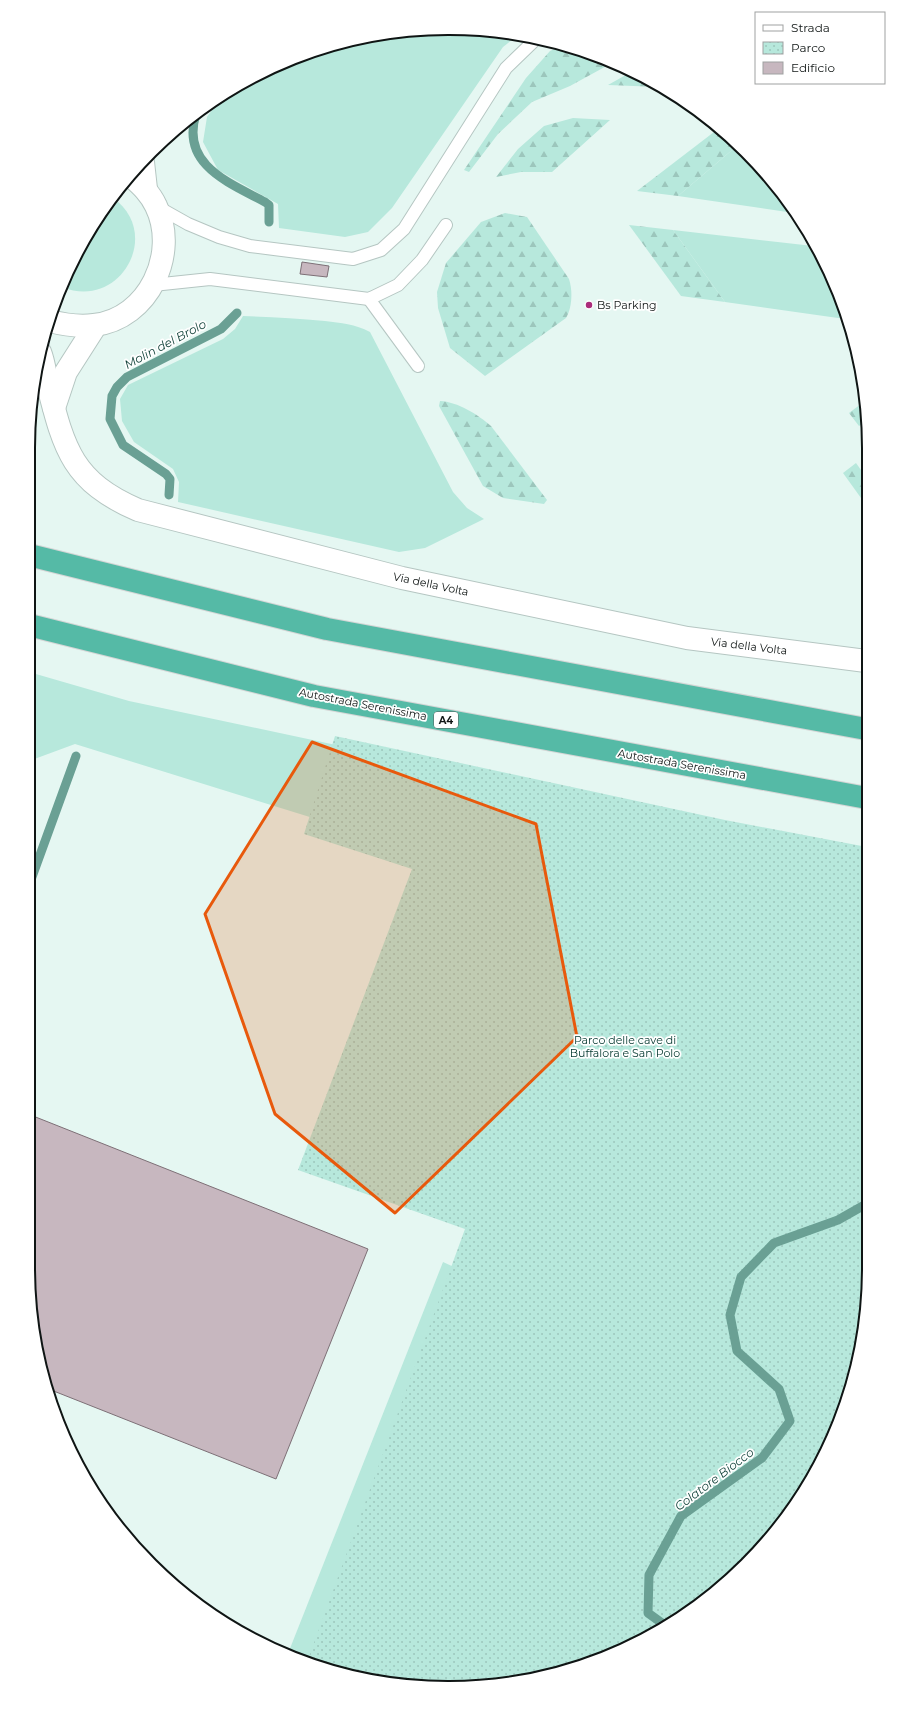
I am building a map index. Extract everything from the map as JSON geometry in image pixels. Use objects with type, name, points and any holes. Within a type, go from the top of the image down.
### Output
[{"type":"highway","points":[[35,556],[327,628],[862,728]]},
{"type":"highway","name":"Autostrada Serenissima","points":[[35,626],[314,696],[862,797]]},
{"type":"street","points":[[55,322],[68,326],[96,325],[118,318],[138,304],[153,285],[161,266],[165,246],[163,225],[144,190],[143,170]]},
{"type":"street","points":[[54,408],[66,372],[96,325]]},
{"type":"street","name":"Via della Volta","points":[[43,366],[60,432],[69,454],[83,474],[99,489],[118,502],[138,510],[402,578],[687,638],[862,660]]},
{"type":"lane","points":[[144,190],[188,224],[219,237],[250,246],[353,258],[381,250],[404,229],[506,68],[531,44]]},
{"type":"lane","points":[[153,285],[210,279],[369,299],[398,285],[422,260],[446,225]]},
{"type":"lane","points":[[369,299],[418,366]]},
{"type":"highlighted area","points":[[312,742],[536,824],[577,1037],[395,1213],[275,1114],[205,914]]},
{"type":"green space","points":[[421,36],[476,36],[511,40],[503,47],[392,208],[368,232],[345,237],[279,228],[278,204],[218,170],[203,142],[207,117],[212,110],[242,90],[290,66],[341,49],[368,43]]},
{"type":"green space","points":[[556,49],[607,66],[570,86],[532,102],[498,134],[469,172],[464,170],[526,78],[550,51]]},
{"type":"green space","points":[[626,76],[648,87],[608,85]]},
{"type":"green space","points":[[573,118],[610,120],[552,172],[521,172],[496,177],[518,149],[544,126]]},
{"type":"green space","points":[[714,132],[733,149],[678,196],[637,191]]},
{"type":"green space","points":[[733,149],[777,197],[787,212],[678,196]]},
{"type":"green space","points":[[117,202],[127,212],[134,230],[134,248],[128,264],[117,279],[102,288],[83,292],[67,288],[90,242]]},
{"type":"green space","points":[[505,213],[527,217],[569,279],[571,304],[566,318],[485,376],[450,348],[438,308],[437,292],[446,263],[481,222]]},
{"type":"green space","points":[[629,225],[673,230],[725,302],[681,296]]},
{"type":"green space","points":[[673,230],[809,246],[831,290],[841,318],[725,302]]},
{"type":"green space","points":[[243,316],[294,318],[337,322],[370,332],[453,492],[467,508],[484,519],[425,548],[399,552],[178,502],[179,482],[173,469],[134,442],[122,421],[120,399],[128,385],[223,339],[235,329]]},
{"type":"green space","points":[[440,401],[467,409],[491,426],[547,500],[544,504],[503,498],[483,486],[439,406]]},
{"type":"green space","points":[[859,405],[861,425],[859,426],[849,413]]},
{"type":"green space","points":[[856,463],[862,471],[862,499],[843,473]]},
{"type":"green space","points":[[35,674],[129,701],[336,745],[313,818],[75,744],[35,759]]},
{"type":"green space","name":"Parco delle cave di Buffalora e San Polo","points":[[335,736],[725,820],[862,846],[862,1268],[858,1321],[848,1375],[831,1426],[807,1474],[777,1519],[759,1540],[741,1560],[700,1596],[655,1626],[607,1650],[556,1667],[529,1673],[476,1680],[448,1681],[421,1680],[368,1673],[341,1667],[309,1657],[465,1229],[298,1170],[412,869],[304,834]]},
{"type":"green space","points":[[443,1262],[498,1287],[343,1667],[289,1650]]},
{"type":"building","points":[[302,262],[329,266],[327,277],[300,274]]},
{"type":"building","points":[[35,1117],[368,1249],[276,1479],[54,1391],[43,1348],[36,1295]]},
{"type":"waterway","name":"Molin del Brolo","points":[[195,122],[193,132],[195,147],[202,159],[211,170],[224,179],[269,205],[269,222]]},
{"type":"waterway","name":"Molin del Brolo","points":[[169,495],[170,479],[166,474],[123,445],[110,419],[112,396],[117,387],[127,377],[221,329],[237,313]]},
{"type":"waterway","name":"Molin del Brolo","points":[[35,869],[76,756]]},
{"type":"waterway","name":"Colatore Biocco","points":[[661,1622],[648,1613],[649,1575],[681,1516],[762,1458],[790,1421],[779,1389],[737,1351],[730,1315],[741,1277],[774,1243],[838,1220],[862,1206]]},
{"type":"place","name":"Bs Parking","points":[[589,305]]}]
